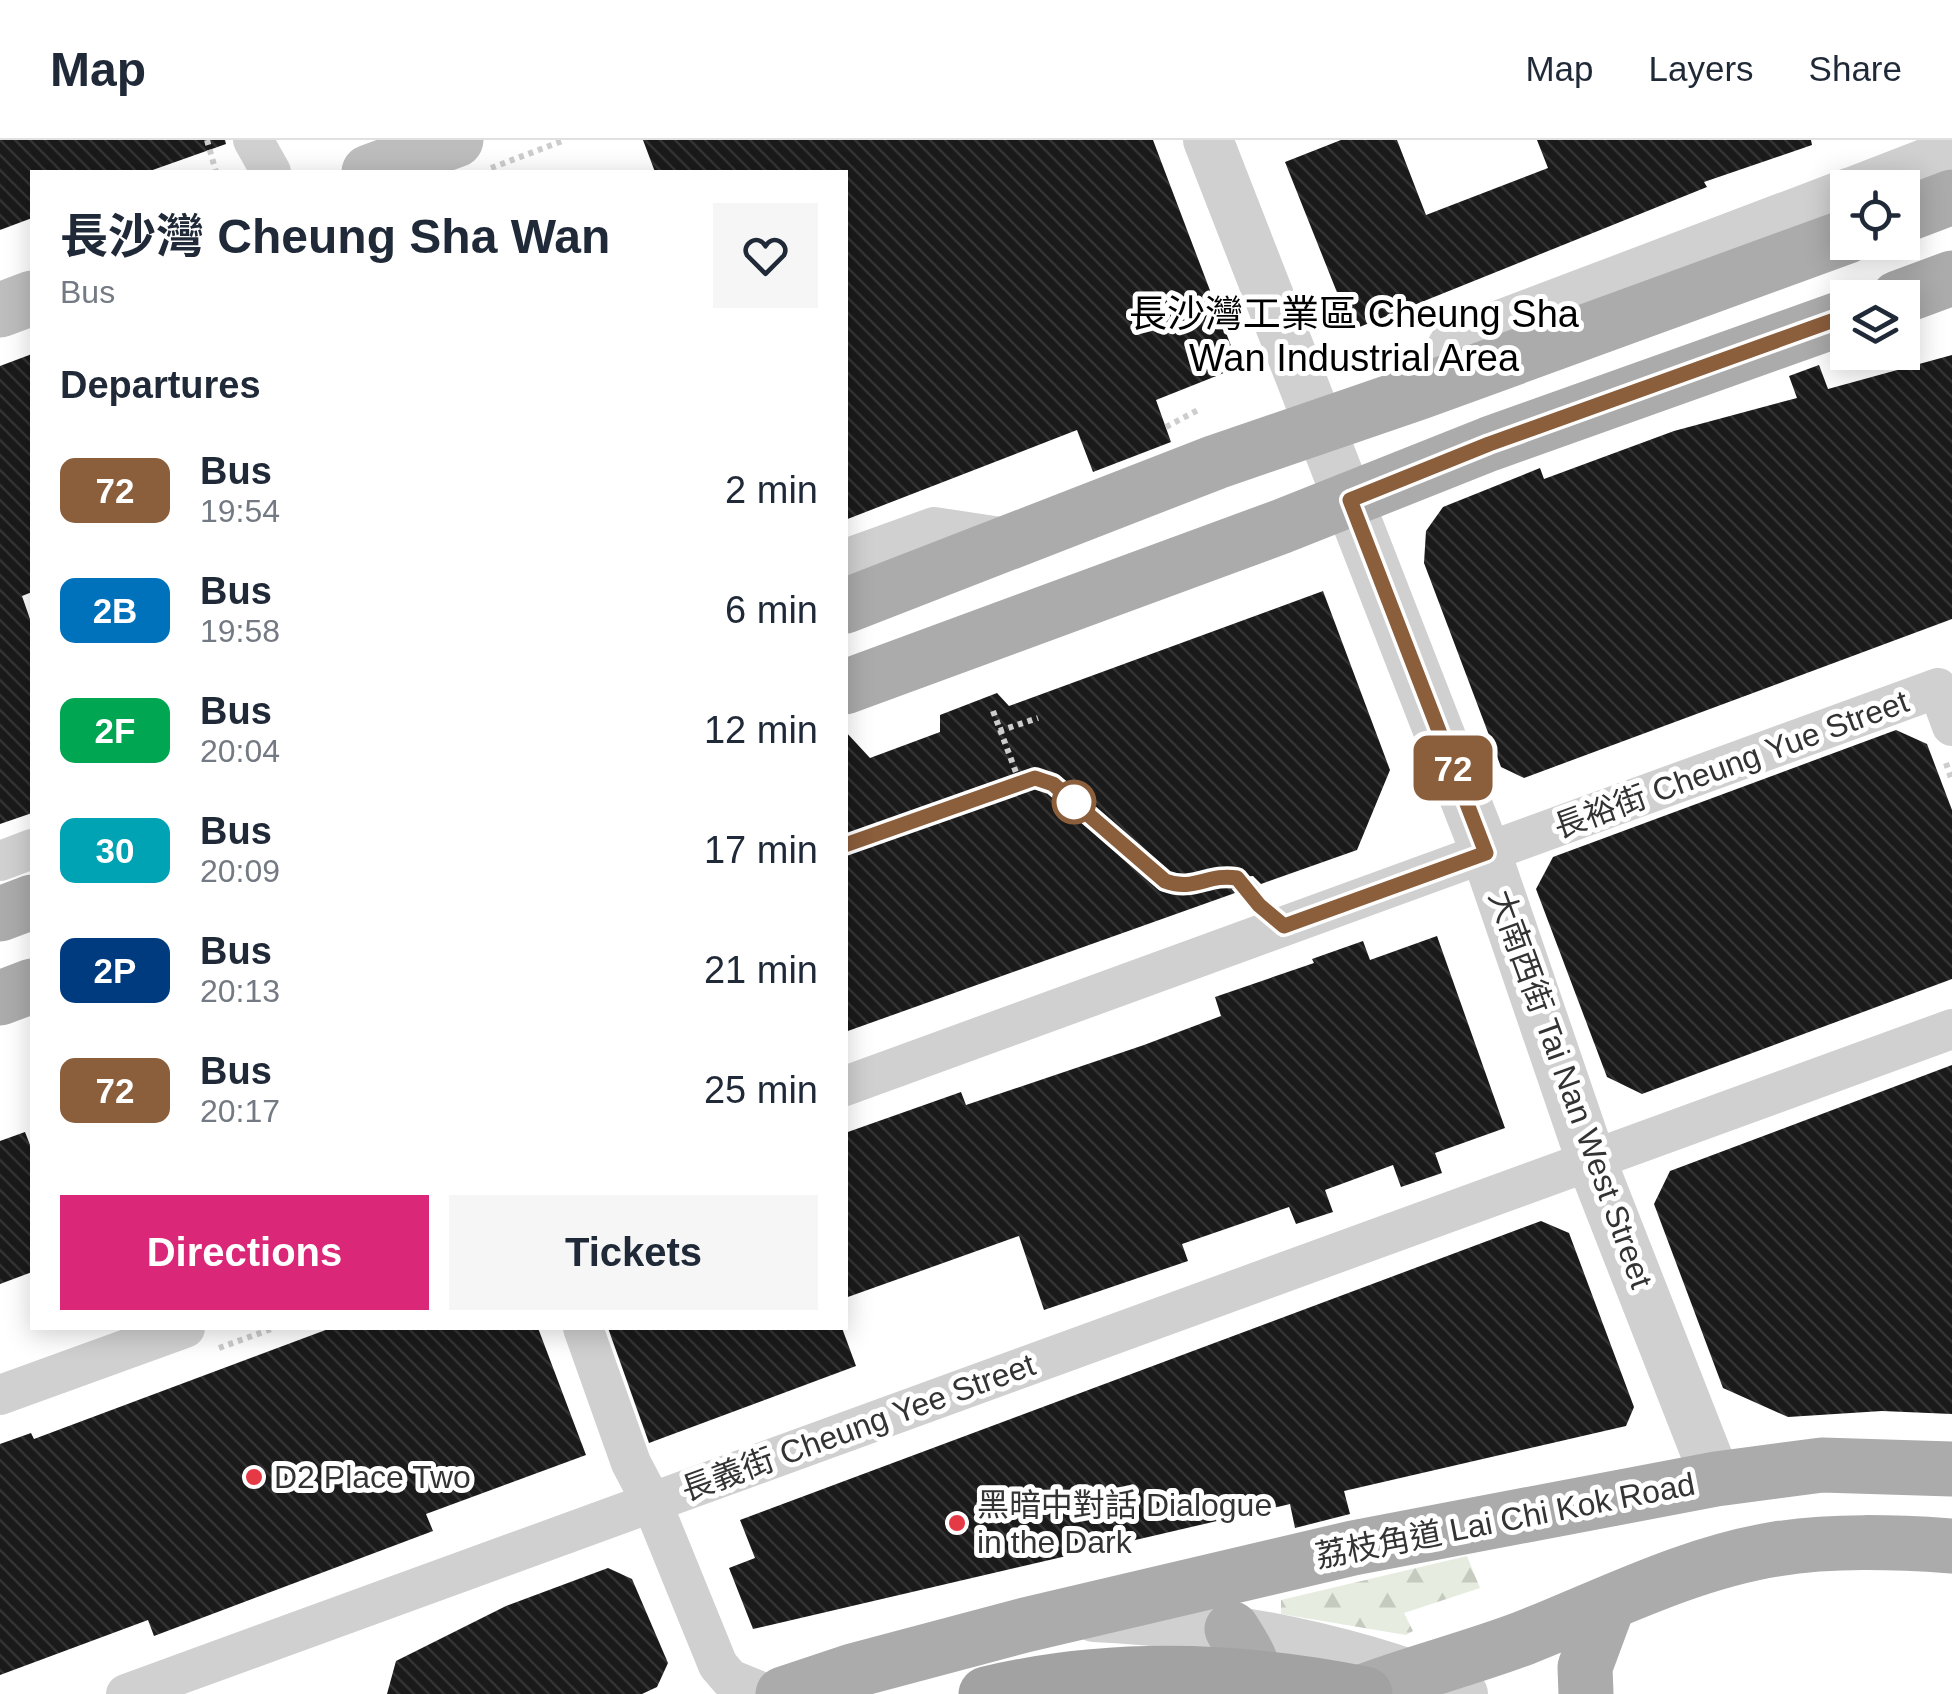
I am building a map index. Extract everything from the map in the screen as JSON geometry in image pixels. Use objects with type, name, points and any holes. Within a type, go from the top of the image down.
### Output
[{"type":"highway","points":[[986,1694],[1067,1680],[1141,1674],[1221,1673],[1299,1681],[1388,1683]]},
{"type":"main road","points":[[374,170],[456,140]]},
{"type":"main road","points":[[1920,210],[1952,198]]},
{"type":"main road","points":[[848,605],[1216,462],[1830,243]]},
{"type":"main road","points":[[1920,290],[1952,278]]},
{"type":"main road","points":[[0,310],[30,299]]},
{"type":"main road","points":[[848,686],[1350,500],[1489,444],[1830,322]]},
{"type":"main road","points":[[0,914],[30,903]]},
{"type":"main road","points":[[0,998],[30,987]]},
{"type":"main road","name":"荔枝角道 Lai Chi Kok Road","points":[[783,1694],[852,1671],[1064,1616],[1353,1548],[1716,1479],[1822,1465],[1952,1469]]},
{"type":"main road","points":[[1716,1479],[1736,1510],[1779,1548]]},
{"type":"main road","points":[[1356,1694],[1523,1638],[1674,1577],[1779,1548],[1872,1543],[1952,1546]]},
{"type":"main road","points":[[1586,1694],[1585,1667],[1608,1605]]},
{"type":"main road","points":[[1232,1629],[1249,1655],[1257,1682],[1256,1694]]},
{"type":"street","points":[[254,140],[270,170]]},
{"type":"street","name":"大南西街 Tai Nan West Street","points":[[1208,140],[1486,853],[1591,1160],[1716,1479]]},
{"type":"street","points":[[1895,170],[1952,148]]},
{"type":"street","points":[[1420,392],[1452,338],[1830,195]]},
{"type":"street","points":[[848,558],[934,527],[1016,540]]},
{"type":"street","name":"長裕街 Cheung Yue Street","points":[[1486,853],[1938,688],[1952,726]]},
{"type":"street","points":[[0,861],[30,850]]},
{"type":"street","points":[[848,1085],[1486,853]]},
{"type":"street","points":[[1591,1160],[1952,1029]]},
{"type":"street","name":"長義街 Cheung Yee Street","points":[[126,1694],[1591,1160]]},
{"type":"street","points":[[0,1395],[179,1330]]},
{"type":"street","points":[[584,1330],[631,1464],[652,1502],[718,1665],[730,1679],[767,1694]]},
{"type":"street","name":"荔枝角道 Lai Chi Kok Road","points":[[1064,1616],[1153,1620],[1299,1641],[1388,1683],[1463,1694]]},
{"type":"lane","points":[[1248,889],[1259,905],[1284,926]]},
{"type":"path","points":[[207,140],[215,170]]},
{"type":"path","points":[[483,170],[565,140]]},
{"type":"path","points":[[1166,427],[1198,410]]},
{"type":"path","points":[[993,711],[1020,784]]},
{"type":"path","points":[[1000,731],[1038,718]]},
{"type":"green space","points":[[1467,1556],[1480,1588],[1404,1613],[1413,1631],[1406,1635],[1281,1614],[1281,1600]]},
{"type":"building","points":[[0,140],[225,140],[226,144],[153,170],[30,170],[30,219],[0,230]]},
{"type":"building","points":[[643,140],[1153,140],[1239,367],[1156,400],[1171,442],[1093,472],[1077,430],[848,519],[848,170],[654,170]]},
{"type":"building","points":[[1341,140],[1397,140],[1426,215],[1548,168],[1537,140],[1811,140],[1812,145],[1704,182],[1707,187],[1352,330],[1285,162]]},
{"type":"building","points":[[30,355],[30,593],[22,596],[30,619],[30,814],[0,824],[0,366]]},
{"type":"building","points":[[1952,355],[1952,619],[1524,778],[1501,767],[1424,563],[1426,531],[1443,507],[1540,468],[1544,479],[1674,431],[1797,398],[1789,376],[1819,365],[1828,389],[1897,370],[1920,370],[1920,364]]},
{"type":"building","points":[[1323,591],[1390,770],[1357,850],[1261,884],[1253,876],[1241,877],[1235,884],[1235,893],[848,1031],[848,734],[870,758],[940,732],[940,715],[997,693],[1009,706]]},
{"type":"building","points":[[1896,730],[1927,744],[1952,810],[1952,979],[1642,1094],[1607,1077],[1536,889],[1553,857]]},
{"type":"building","points":[[1437,936],[1505,1128],[1435,1153],[1442,1173],[1401,1187],[1393,1165],[1325,1190],[1333,1212],[1296,1224],[1289,1207],[1182,1244],[1188,1261],[1044,1310],[1019,1236],[848,1297],[848,1132],[961,1092],[966,1105],[1144,1045],[1221,1016],[1215,997],[1314,963],[1312,959],[1363,941],[1370,960]]},
{"type":"building","points":[[1952,1065],[1952,1414],[1882,1411],[1788,1417],[1723,1388],[1654,1204],[1670,1171]]},
{"type":"building","points":[[25,1132],[30,1145],[30,1273],[0,1284],[0,1141]]},
{"type":"building","points":[[1541,1221],[1569,1233],[1634,1407],[1626,1426],[1344,1491],[1350,1514],[1295,1528],[1290,1504],[753,1629],[729,1568],[755,1558],[740,1520]]},
{"type":"building","name":"D2 Place Two","points":[[326,1330],[539,1330],[586,1455],[426,1514],[433,1531],[154,1636],[148,1620],[0,1675],[0,1444],[31,1433],[34,1439]]},
{"type":"building","points":[[609,1330],[843,1330],[856,1366],[649,1443]]},
{"type":"building","points":[[608,1568],[632,1579],[668,1663],[657,1687],[642,1694],[387,1694],[396,1661],[506,1606]]},
{"type":"bus line","name":"72","points":[[848,844],[1035,778],[1053,784],[1165,881],[1187,888],[1217,877],[1237,878],[1259,905],[1284,926],[1486,853],[1350,500],[1489,444],[1830,321]]},
{"type":"place","name":"D2 Place Two","points":[[254,1477]]},
{"type":"place","name":"黑暗中對話 Dialogue in the Dark","points":[[957,1523]]},
{"type":"district","name":"長沙灣工業區 Cheung Sha Wan Industrial Area","points":[[1354,336]]}]
